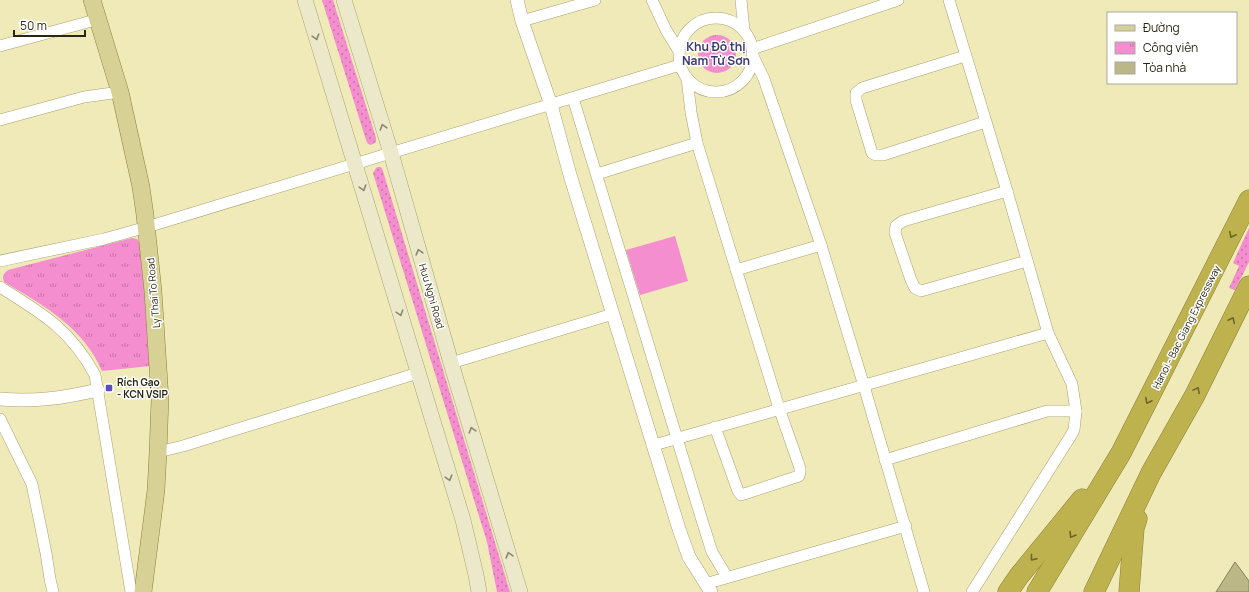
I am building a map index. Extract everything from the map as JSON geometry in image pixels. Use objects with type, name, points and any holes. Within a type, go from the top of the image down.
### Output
[{"type":"highway","name":"Hanoi - Bac Giang Expressway","points":[[1037,592],[1121,453],[1249,200]]},
{"type":"highway","points":[[1094,592],[1151,473],[1195,395],[1249,286]]},
{"type":"highway","name":"Hanoi - Bac Giang Expressway","points":[[1008,592],[1019,576],[1121,453]]},
{"type":"highway","points":[[1130,592],[1134,528],[1151,473]]},
{"type":"highway","points":[[1116,592],[1121,536]]},
{"type":"main road","points":[[305,0],[463,520],[479,592]]},
{"type":"main road","name":"Huu Nghi Road","points":[[344,0],[391,152],[451,363],[520,592]]},
{"type":"main road","name":"Ly Thai To Road","points":[[95,1],[98,19],[120,92],[141,187],[147,227],[158,350],[160,399],[156,490],[143,592]]},
{"type":"street","points":[[517,0],[522,21],[551,105],[570,175],[689,557],[708,588],[727,577],[906,526]]},
{"type":"street","points":[[522,21],[595,0]]},
{"type":"street","points":[[652,0],[666,30],[679,51]]},
{"type":"street","points":[[741,0],[744,31]]},
{"type":"street","points":[[752,51],[898,0]]},
{"type":"street","points":[[949,0],[1048,333],[1072,384],[1076,411],[1075,426],[1070,437],[972,592]]},
{"type":"street","points":[[752,51],[752,62],[747,74],[741,82],[730,89],[717,92],[705,90],[693,84],[687,78],[680,65],[679,51],[683,38],[691,28],[702,21],[715,18],[734,23],[744,31],[750,42],[821,246],[906,526],[924,592]]},
{"type":"street","points":[[0,46],[98,19]]},
{"type":"street","points":[[965,56],[862,88],[856,93],[856,100],[872,152],[876,155],[883,155],[985,122]]},
{"type":"street","points":[[0,261],[104,239],[147,227],[680,65]]},
{"type":"street","points":[[687,78],[690,112],[698,143],[736,270],[800,472],[798,476],[741,495],[738,492],[715,427]]},
{"type":"street","points":[[0,120],[84,97],[120,92]]},
{"type":"street","points":[[573,98],[712,552],[727,577]]},
{"type":"street","points":[[597,174],[698,143]]},
{"type":"street","points":[[1007,191],[903,221],[896,226],[896,233],[911,280],[915,288],[921,291],[1027,261]]},
{"type":"street","points":[[736,270],[821,246]]},
{"type":"street","points":[[0,288],[37,310],[68,336],[78,347],[95,375],[131,592]]},
{"type":"street","points":[[451,363],[613,314]]},
{"type":"street","points":[[654,445],[779,408],[864,386],[1048,333]]},
{"type":"street","points":[[158,452],[183,446],[418,373]]},
{"type":"street","points":[[0,399],[36,401],[98,390]]},
{"type":"street","points":[[885,460],[1047,411],[1076,411]]},
{"type":"street","points":[[0,420],[32,484],[53,592]]},
{"type":"green space","points":[[322,0],[333,0],[376,138],[376,142],[371,145],[368,144],[366,140]]},
{"type":"green space","points":[[713,35],[721,35],[731,40],[735,47],[735,61],[731,68],[721,73],[713,73],[703,68],[701,65],[698,58],[698,50],[703,40],[706,38]]},
{"type":"green space","points":[[378,167],[381,167],[383,171],[510,592],[497,592],[487,542],[373,173]]},
{"type":"green space","points":[[1249,228],[1249,262],[1235,290],[1229,288],[1239,266],[1233,263]]},
{"type":"green space","points":[[675,236],[688,281],[640,295],[626,250]]},
{"type":"green space","points":[[132,238],[137,239],[140,244],[148,311],[150,366],[102,371],[94,356],[73,330],[47,308],[4,282],[3,275],[8,270]]},
{"type":"building","points":[[1235,562],[1249,581],[1249,592],[1216,592]]},
{"type":"place","name":"Rích Gạo - KCN VSIP","points":[[109,388]]},
{"type":"district","name":"Khu Đô thị Nam Từ Sơn","points":[[716,54]]}]
